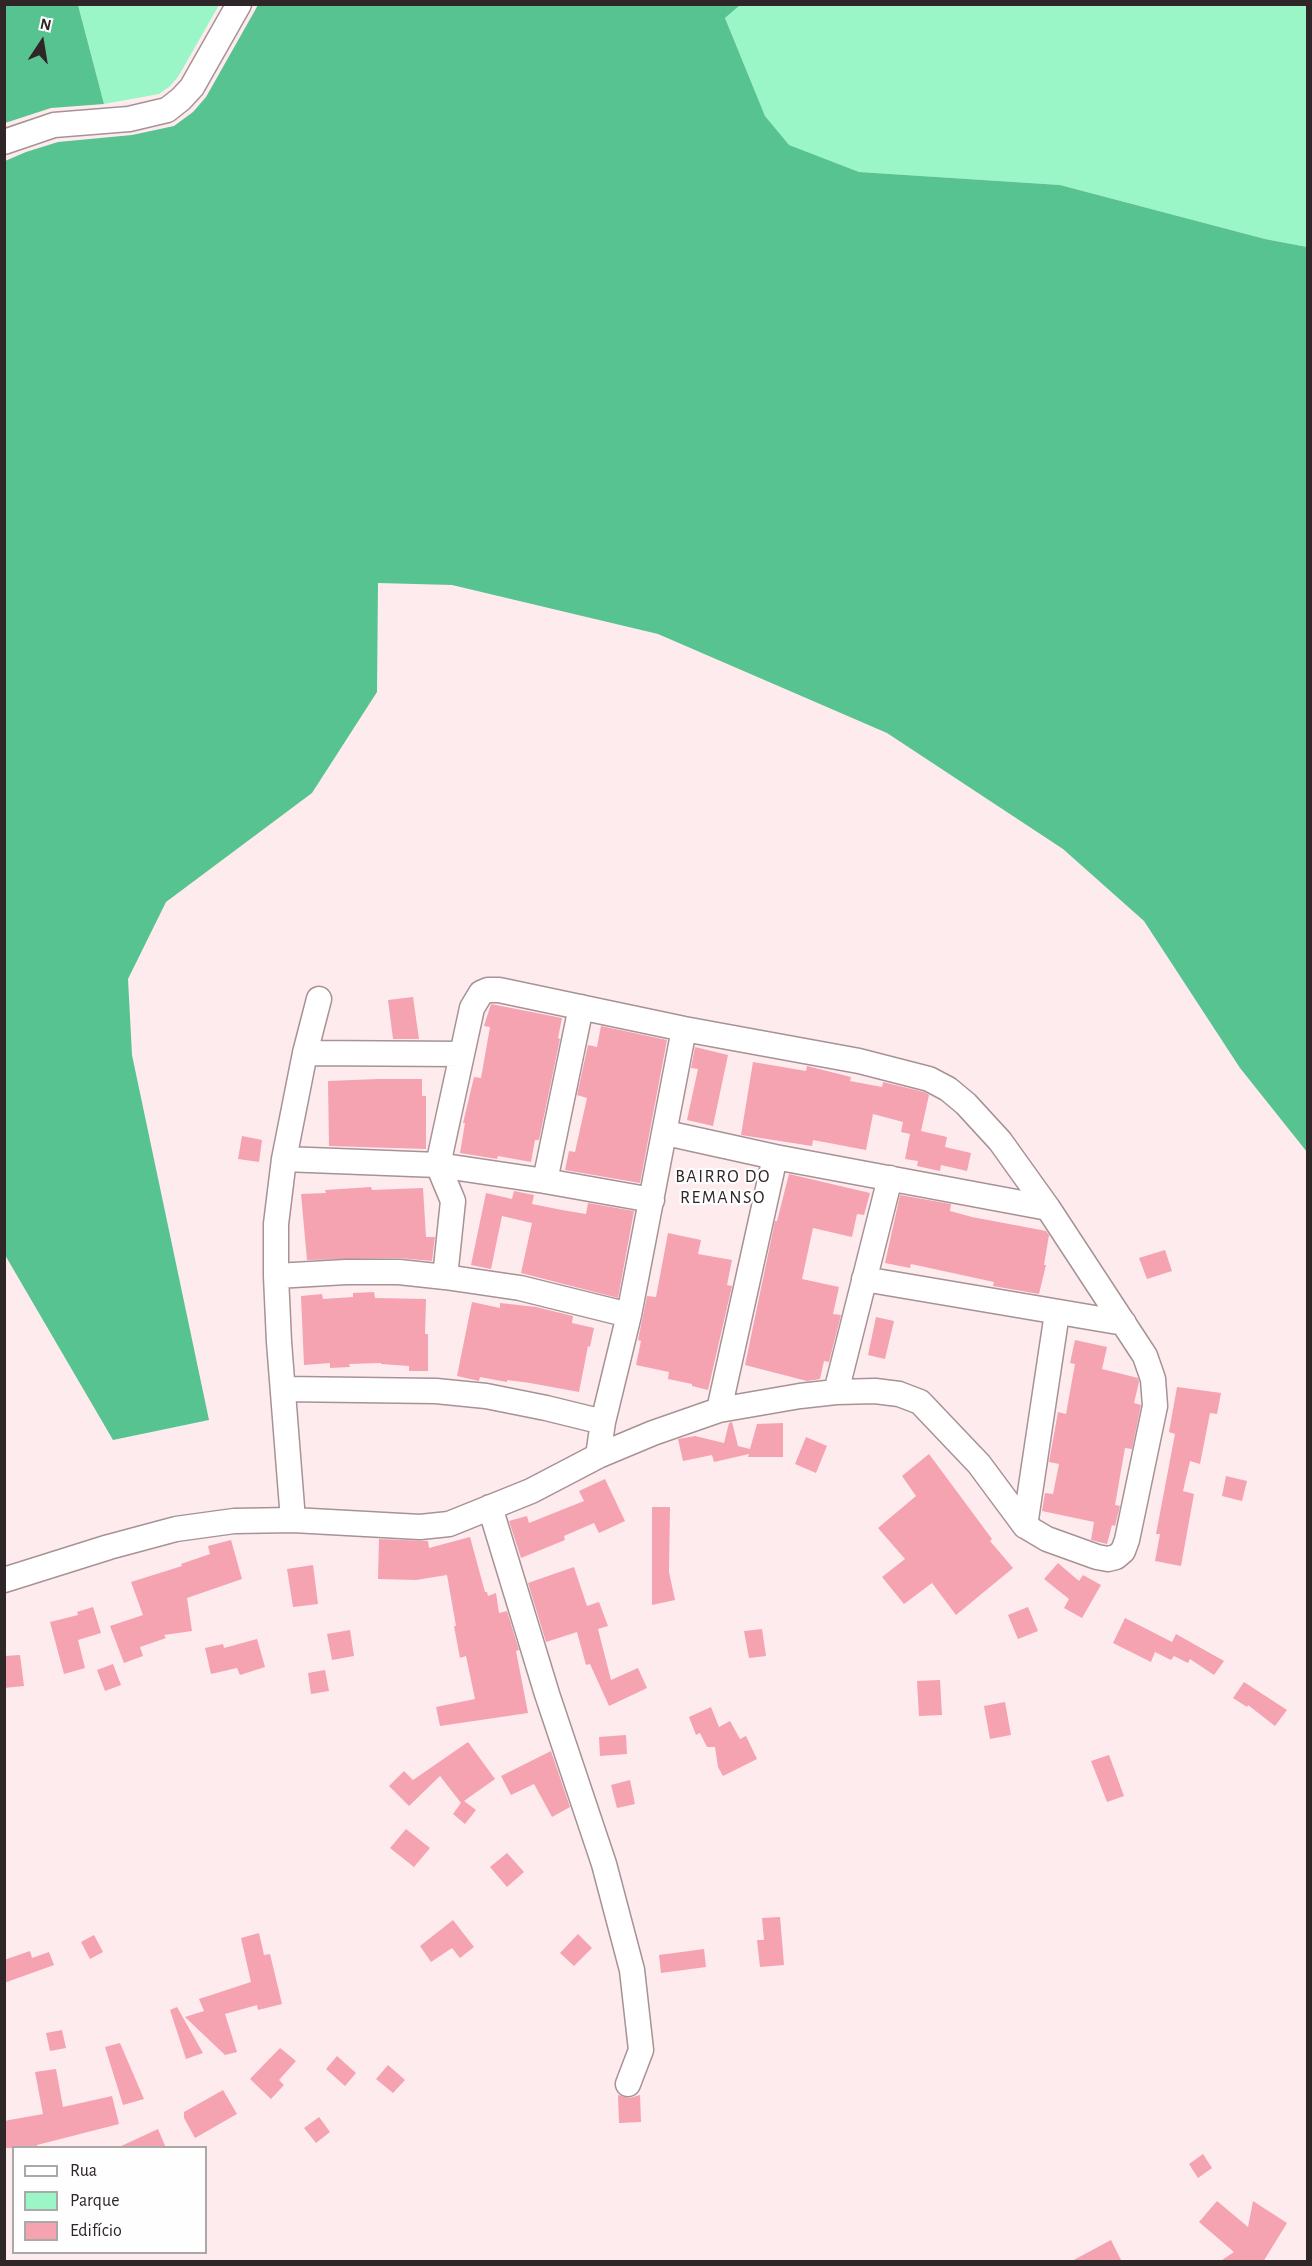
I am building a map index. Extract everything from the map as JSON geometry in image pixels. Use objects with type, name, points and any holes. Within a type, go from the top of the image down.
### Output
[{"type":"street","points":[[4,142],[54,125],[129,118],[167,110],[192,87],[239,4]]},
{"type":"street","points":[[4,1580],[176,1529],[234,1521],[293,1520],[420,1527],[449,1524],[531,1491],[598,1456],[653,1433],[719,1410],[836,1392],[875,1391],[899,1394],[920,1402],[979,1464],[1025,1526],[1047,1539],[1097,1557],[1108,1559],[1116,1557],[1123,1551],[1155,1406],[1153,1379],[1145,1356],[1048,1208],[1000,1141],[966,1104],[948,1089],[929,1079],[859,1061],[684,1029],[499,990],[488,990],[481,993],[472,1008],[438,1165],[453,1202],[445,1277]]},
{"type":"street","points":[[293,1520],[276,1276],[277,1206],[305,1053],[319,999]]},
{"type":"street","points":[[545,1181],[581,1007]]},
{"type":"street","points":[[598,1456],[603,1422],[629,1315],[666,1133],[684,1029]]},
{"type":"street","points":[[305,1053],[462,1054]]},
{"type":"street","points":[[666,1133],[776,1157],[1048,1208]]},
{"type":"street","points":[[719,1410],[776,1157]]},
{"type":"street","points":[[284,1159],[438,1165],[652,1200]]},
{"type":"street","points":[[836,1392],[890,1178]]},
{"type":"street","points":[[276,1276],[388,1272],[445,1277],[519,1288],[629,1315]]},
{"type":"street","points":[[864,1279],[1124,1323]]},
{"type":"street","points":[[1025,1526],[1057,1313]]},
{"type":"street","points":[[283,1389],[371,1388],[436,1391],[496,1398],[603,1422]]},
{"type":"street","points":[[489,1507],[547,1694],[604,1864],[632,1970],[640,2050],[628,2084]]},
{"type":"green space","points":[[740,4],[1307,5],[1307,247],[1265,239],[1060,185],[859,172],[788,145],[765,116],[725,18]]},
{"type":"green space","points":[[4,5],[78,5],[104,104],[51,108],[5,123]]},
{"type":"green space","points":[[78,5],[219,5],[178,77],[169,87],[159,94],[104,104]]},
{"type":"green space","points":[[258,5],[740,5],[725,18],[765,116],[789,145],[859,172],[1060,185],[1265,239],[1307,247],[1307,1152],[1240,1068],[1144,921],[1063,849],[887,733],[658,634],[452,585],[378,583],[377,692],[312,793],[166,902],[128,979],[132,1055],[209,1420],[113,1440],[5,1255],[5,161],[58,142],[132,135],[174,126],[193,112],[206,97]]},
{"type":"building","points":[[413,997],[419,1039],[393,1039],[388,1000]]},
{"type":"building","points":[[491,1004],[562,1018],[558,1038],[560,1039],[539,1140],[535,1140],[531,1162],[498,1156],[497,1159],[460,1153],[465,1123],[463,1123],[474,1077],[481,1078],[490,1027],[484,1026]]},
{"type":"building","points":[[601,1026],[667,1040],[640,1183],[565,1170],[569,1151],[575,1152],[587,1098],[577,1095],[588,1045],[597,1047]]},
{"type":"building","points":[[695,1047],[728,1055],[713,1126],[687,1120],[698,1069],[691,1068]]},
{"type":"building","points":[[753,1062],[806,1071],[807,1066],[851,1077],[850,1081],[882,1087],[883,1082],[924,1092],[929,1095],[921,1131],[947,1137],[945,1147],[971,1153],[967,1171],[941,1165],[940,1171],[917,1166],[918,1161],[905,1159],[910,1134],[901,1132],[903,1122],[873,1114],[866,1150],[813,1140],[812,1146],[741,1135]]},
{"type":"building","points":[[422,1079],[422,1096],[426,1096],[426,1149],[329,1146],[328,1081]]},
{"type":"building","points":[[242,1136],[262,1140],[259,1162],[238,1159]]},
{"type":"building","points":[[789,1174],[870,1193],[864,1215],[857,1214],[852,1237],[813,1228],[802,1279],[839,1287],[833,1314],[841,1315],[829,1362],[824,1361],[820,1379],[807,1381],[745,1365],[775,1221],[777,1221]]},
{"type":"building","points":[[371,1187],[372,1190],[423,1188],[426,1237],[435,1237],[432,1261],[399,1258],[307,1260],[301,1194]]},
{"type":"building","points":[[514,1191],[534,1195],[532,1204],[586,1214],[588,1203],[634,1211],[618,1298],[521,1273],[532,1223],[502,1216],[491,1269],[471,1265],[486,1193],[512,1199]]},
{"type":"building","points":[[900,1195],[951,1204],[950,1211],[972,1217],[1046,1231],[1049,1235],[1044,1265],[1046,1265],[1039,1294],[993,1286],[994,1282],[911,1264],[910,1268],[885,1263]]},
{"type":"building","points":[[668,1233],[701,1240],[698,1254],[732,1260],[727,1285],[732,1286],[708,1390],[668,1379],[669,1372],[636,1365],[641,1341],[638,1340],[647,1296],[656,1297]]},
{"type":"building","points":[[1165,1250],[1172,1271],[1147,1279],[1139,1258]]},
{"type":"building","points":[[374,1292],[375,1298],[426,1299],[425,1334],[428,1334],[428,1371],[409,1371],[409,1366],[381,1363],[349,1364],[350,1367],[330,1368],[330,1363],[304,1365],[301,1296],[322,1294],[323,1299],[353,1297],[353,1293]]},
{"type":"building","points":[[472,1302],[500,1308],[500,1303],[536,1307],[573,1316],[572,1323],[594,1328],[579,1392],[530,1383],[480,1377],[479,1381],[457,1376]]},
{"type":"building","points":[[876,1317],[894,1321],[885,1359],[868,1355]]},
{"type":"building","points":[[1075,1340],[1107,1347],[1102,1369],[1138,1378],[1139,1382],[1134,1403],[1141,1405],[1132,1449],[1125,1448],[1115,1505],[1120,1506],[1107,1544],[1091,1540],[1094,1522],[1042,1511],[1045,1493],[1053,1494],[1059,1464],[1049,1462],[1058,1412],[1066,1414],[1075,1364],[1070,1363]]},
{"type":"building","points":[[1177,1387],[1221,1393],[1217,1414],[1210,1413],[1200,1464],[1190,1461],[1183,1491],[1194,1494],[1181,1566],[1155,1561],[1160,1534],[1156,1534],[1175,1434],[1169,1432]]},
{"type":"building","points":[[732,1422],[738,1446],[750,1449],[757,1424],[783,1423],[783,1457],[748,1457],[749,1454],[714,1462],[712,1455],[683,1461],[678,1439],[695,1436],[724,1443],[729,1423]]},
{"type":"building","points":[[806,1437],[827,1446],[816,1473],[795,1464]]},
{"type":"building","points":[[929,1454],[992,1539],[990,1541],[1013,1568],[956,1615],[932,1583],[904,1604],[882,1577],[905,1559],[878,1528],[916,1496],[902,1476]]},
{"type":"building","points":[[1226,1476],[1247,1481],[1242,1501],[1222,1496]]},
{"type":"building","points":[[605,1479],[625,1521],[599,1533],[594,1523],[564,1536],[565,1540],[521,1558],[509,1521],[527,1516],[529,1523],[584,1501],[579,1491]]},
{"type":"building","points":[[652,1507],[670,1507],[669,1572],[675,1600],[652,1605]]},
{"type":"building","points":[[470,1537],[485,1592],[488,1596],[496,1593],[499,1613],[507,1611],[519,1650],[516,1651],[528,1713],[440,1726],[436,1707],[475,1699],[466,1656],[460,1658],[447,1575],[416,1580],[378,1579],[379,1539],[428,1541],[429,1548]]},
{"type":"building","points":[[231,1540],[242,1579],[187,1598],[192,1631],[164,1635],[166,1638],[140,1647],[143,1656],[124,1663],[110,1626],[143,1615],[131,1582],[182,1566],[181,1564],[210,1554],[208,1546]]},
{"type":"building","points":[[1058,1563],[1079,1581],[1083,1575],[1101,1585],[1082,1618],[1064,1608],[1069,1599],[1044,1579]]},
{"type":"building","points":[[313,1565],[318,1604],[293,1607],[287,1569]]},
{"type":"building","points":[[574,1567],[587,1606],[599,1602],[608,1626],[598,1629],[611,1680],[638,1668],[647,1688],[609,1706],[590,1664],[586,1665],[577,1632],[546,1642],[528,1583]]},
{"type":"building","points":[[93,1607],[101,1633],[78,1640],[85,1668],[64,1674],[50,1622],[78,1615],[77,1612]]},
{"type":"building","points":[[1028,1607],[1038,1631],[1018,1639],[1008,1615]]},
{"type":"building","points":[[1125,1618],[1172,1642],[1176,1634],[1224,1661],[1214,1675],[1190,1659],[1188,1663],[1174,1656],[1171,1660],[1155,1652],[1151,1662],[1113,1643]]},
{"type":"building","points":[[762,1629],[766,1656],[749,1658],[744,1631]]},
{"type":"building","points":[[350,1630],[354,1656],[332,1660],[327,1634]]},
{"type":"building","points":[[257,1639],[265,1667],[240,1675],[237,1668],[211,1674],[205,1648],[223,1644],[224,1648]]},
{"type":"building","points":[[20,1655],[24,1686],[4,1688],[4,1656]]},
{"type":"building","points":[[113,1664],[121,1685],[105,1691],[97,1670]]},
{"type":"building","points":[[325,1670],[329,1691],[311,1694],[308,1673]]},
{"type":"building","points":[[940,1680],[942,1715],[919,1716],[917,1681]]},
{"type":"building","points":[[1244,1682],[1287,1710],[1275,1726],[1248,1705],[1247,1707],[1233,1698]]},
{"type":"building","points":[[1005,1702],[1011,1735],[990,1739],[984,1706]]},
{"type":"building","points":[[711,1707],[719,1727],[730,1721],[740,1739],[746,1736],[757,1759],[723,1776],[718,1767],[715,1747],[707,1747],[700,1733],[696,1735],[689,1717]]},
{"type":"building","points":[[626,1735],[627,1754],[600,1756],[599,1737]]},
{"type":"building","points":[[468,1742],[495,1779],[464,1801],[476,1810],[465,1824],[453,1814],[461,1803],[440,1776],[409,1806],[389,1786],[404,1771],[413,1780]]},
{"type":"building","points":[[551,1751],[570,1807],[552,1817],[534,1784],[511,1795],[501,1776]]},
{"type":"building","points":[[1109,1755],[1124,1796],[1107,1802],[1091,1761]]},
{"type":"building","points":[[630,1780],[635,1804],[617,1808],[611,1785]]},
{"type":"building","points":[[406,1829],[430,1848],[414,1867],[390,1848]]},
{"type":"building","points":[[507,1853],[524,1872],[507,1887],[490,1867]]},
{"type":"building","points":[[780,1917],[784,1965],[760,1967],[757,1940],[764,1940],[762,1918]]},
{"type":"building","points":[[453,1920],[474,1947],[460,1958],[452,1948],[431,1962],[420,1946]]},
{"type":"building","points":[[259,1933],[264,1955],[270,1954],[282,2004],[258,2010],[257,2005],[225,2014],[237,2052],[225,2055],[185,2017],[204,2011],[199,1999],[251,1982],[241,1938]]},
{"type":"building","points":[[578,1934],[592,1948],[574,1966],[560,1953]]},
{"type":"building","points":[[94,1935],[103,1952],[90,1959],[81,1942]]},
{"type":"building","points":[[704,1949],[706,1967],[661,1973],[659,1955]]},
{"type":"building","points":[[30,1951],[32,1958],[49,1952],[54,1965],[4,1983],[4,1960]]},
{"type":"building","points":[[177,2007],[203,2053],[186,2059],[170,2010]]},
{"type":"building","points":[[62,2030],[66,2048],[50,2051],[46,2033]]},
{"type":"building","points":[[120,2043],[144,2099],[123,2105],[105,2047]]},
{"type":"building","points":[[280,2048],[296,2061],[279,2080],[284,2085],[271,2099],[250,2079]]},
{"type":"building","points":[[337,2056],[356,2073],[345,2086],[326,2069]]},
{"type":"building","points":[[388,2065],[405,2080],[393,2093],[376,2079]]},
{"type":"building","points":[[56,2069],[63,2107],[112,2096],[119,2124],[37,2146],[4,2148],[4,2121],[43,2114],[35,2072]]},
{"type":"building","points":[[223,2090],[237,2114],[195,2138],[184,2118],[184,2112]]},
{"type":"building","points":[[618,2095],[630,2098],[640,2095],[641,2122],[619,2123]]},
{"type":"building","points":[[319,2117],[330,2132],[316,2143],[304,2128]]},
{"type":"building","points":[[158,2129],[165,2146],[121,2146]]},
{"type":"building","points":[[1203,2154],[1212,2168],[1198,2178],[1189,2164]]},
{"type":"building","points":[[1217,2201],[1248,2227],[1253,2201],[1287,2223],[1263,2262],[1219,2262],[1234,2252],[1199,2222]]},
{"type":"building","points":[[1111,2240],[1122,2262],[1070,2262]]},
{"type":"district","name":"BAIRRO DO REMANSO","points":[[723,1187]]}]
